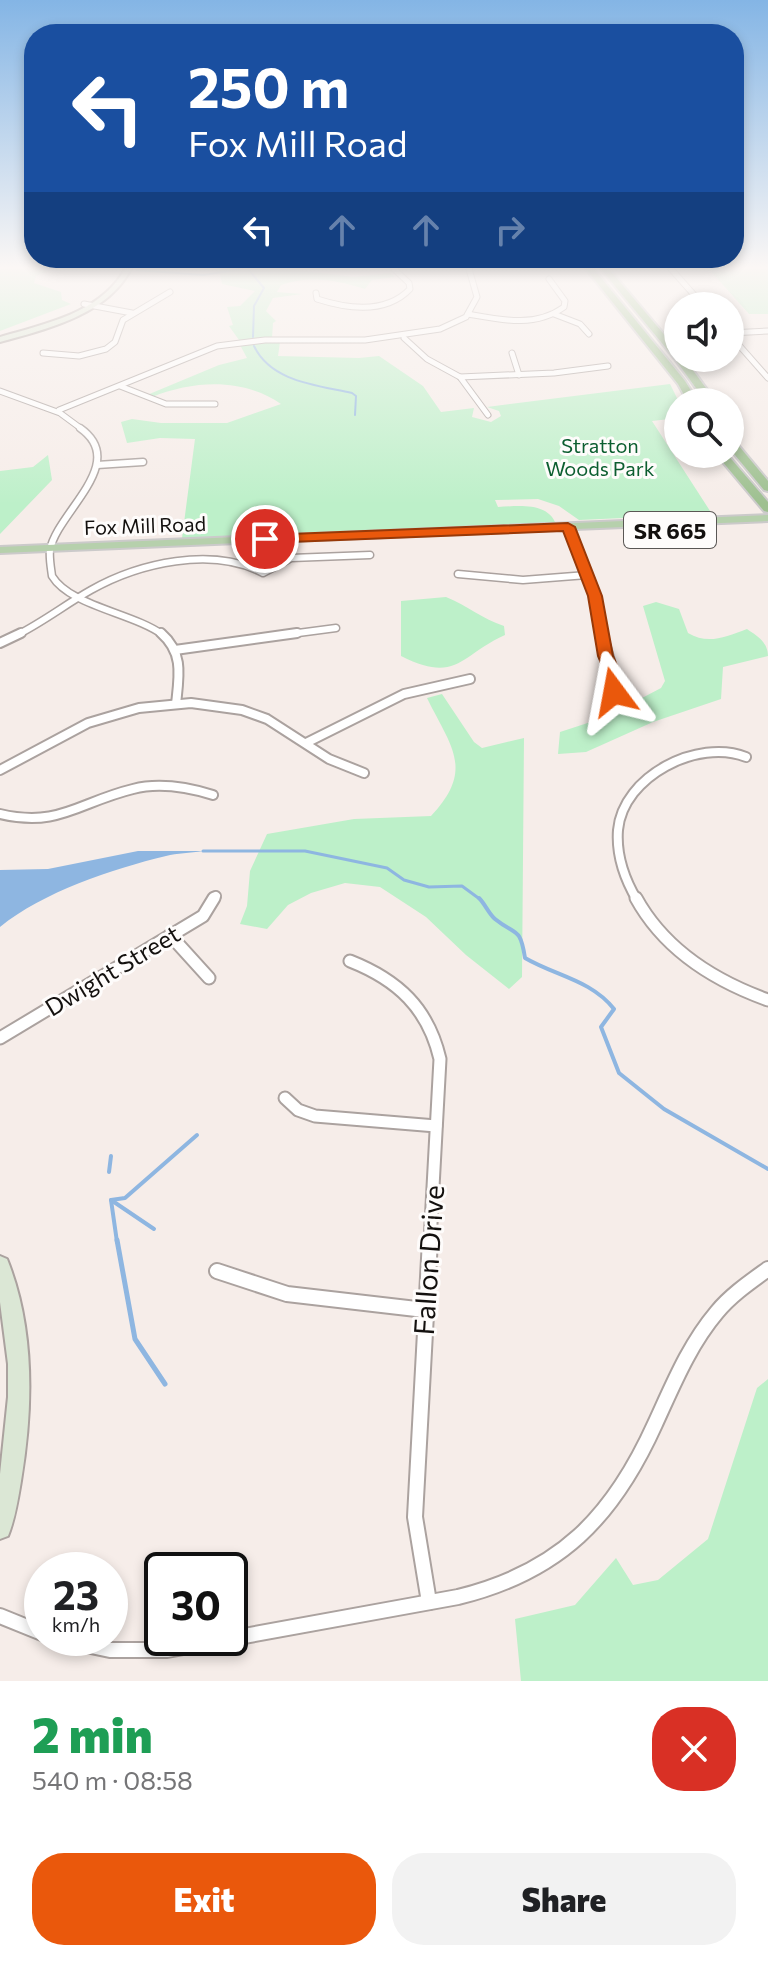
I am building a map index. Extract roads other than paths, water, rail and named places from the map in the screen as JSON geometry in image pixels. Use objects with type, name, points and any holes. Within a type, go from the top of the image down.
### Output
[{"type":"highway","points":[[653,347],[685,388]]},
{"type":"highway","points":[[744,459],[768,488]]},
{"type":"highway","points":[[733,468],[768,509]]},
{"type":"main road","name":"Fox Mill Road","points":[[570,531],[768,518]]},
{"type":"main road","name":"Fox Mill Road","points":[[0,550],[768,525]]},
{"type":"main road","points":[[0,1266],[13,1312],[18,1374],[16,1435],[0,1528]]},
{"type":"street","points":[[43,353],[71,356],[106,347]]},
{"type":"street","points":[[59,410],[191,354],[215,347]]},
{"type":"street","points":[[414,347],[427,359],[460,377],[488,415]]},
{"type":"street","points":[[744,350],[768,378]]},
{"type":"street","points":[[512,353],[519,375]]},
{"type":"street","points":[[460,377],[608,366]]},
{"type":"street","points":[[120,386],[166,404],[215,404]]},
{"type":"street","points":[[0,391],[59,410],[88,434],[95,449],[97,465],[87,490],[62,525],[51,548],[53,578],[64,590],[147,625],[165,637],[175,650],[180,670],[176,704]]},
{"type":"street","points":[[97,465],[143,462]]},
{"type":"street","points":[[570,531],[601,619],[614,692]]},
{"type":"street","points":[[0,643],[29,630],[78,597],[122,574],[186,561],[249,565],[263,573],[291,558],[370,555]]},
{"type":"street","points":[[458,574],[523,580],[587,575]]},
{"type":"street","points":[[175,650],[336,628]]},
{"type":"street","points":[[306,743],[405,692],[435,683],[470,679]]},
{"type":"street","points":[[0,770],[82,724],[134,709],[205,704],[248,712],[279,724],[338,764],[364,773]]},
{"type":"street","points":[[746,757],[722,750],[705,752],[690,755],[655,771],[631,794],[622,811],[618,849],[630,891],[666,939],[712,974],[768,1000]]},
{"type":"street","points":[[0,814],[19,819],[60,817],[121,793],[147,787],[178,786],[213,795]]},
{"type":"street","name":"Dwight Street","points":[[0,1038],[203,916],[216,896]]},
{"type":"street","points":[[170,935],[209,978]]},
{"type":"street","name":"Fallon Drive","points":[[350,961],[392,980],[412,997],[428,1019],[440,1059],[415,1517],[429,1602]]},
{"type":"street","points":[[285,1098],[298,1110],[315,1116],[436,1126]]},
{"type":"street","points":[[128,1652],[167,1650],[429,1602],[490,1588],[529,1572],[564,1550],[596,1522],[633,1470],[690,1348],[707,1320],[733,1292],[768,1269]]},
{"type":"street","points":[[217,1271],[287,1294],[425,1310]]},
{"type":"street","points":[[0,1616],[24,1626]]},
{"type":"water","points":[[138,851],[203,851],[145,861],[79,883],[36,903],[0,927],[0,870],[48,869]]},
{"type":"waterway","points":[[255,347],[262,358],[283,375],[352,393],[356,396],[355,415]]},
{"type":"waterway","points":[[203,851],[305,851],[387,868],[404,880],[429,887],[462,886],[480,899]]},
{"type":"waterway","points":[[480,899],[495,919],[519,936],[525,958],[595,991],[614,1009],[601,1027],[619,1073],[664,1109],[768,1169]]},
{"type":"waterway","points":[[117,1242],[111,1200],[125,1198],[197,1135]]},
{"type":"waterway","points":[[109,1172],[111,1156]]},
{"type":"waterway","points":[[114,1202],[154,1229]]},
{"type":"waterway","points":[[117,1240],[135,1339],[165,1384]]},
{"type":"park label","name":"Stratton Woods Park","points":[[600,456]]}]
